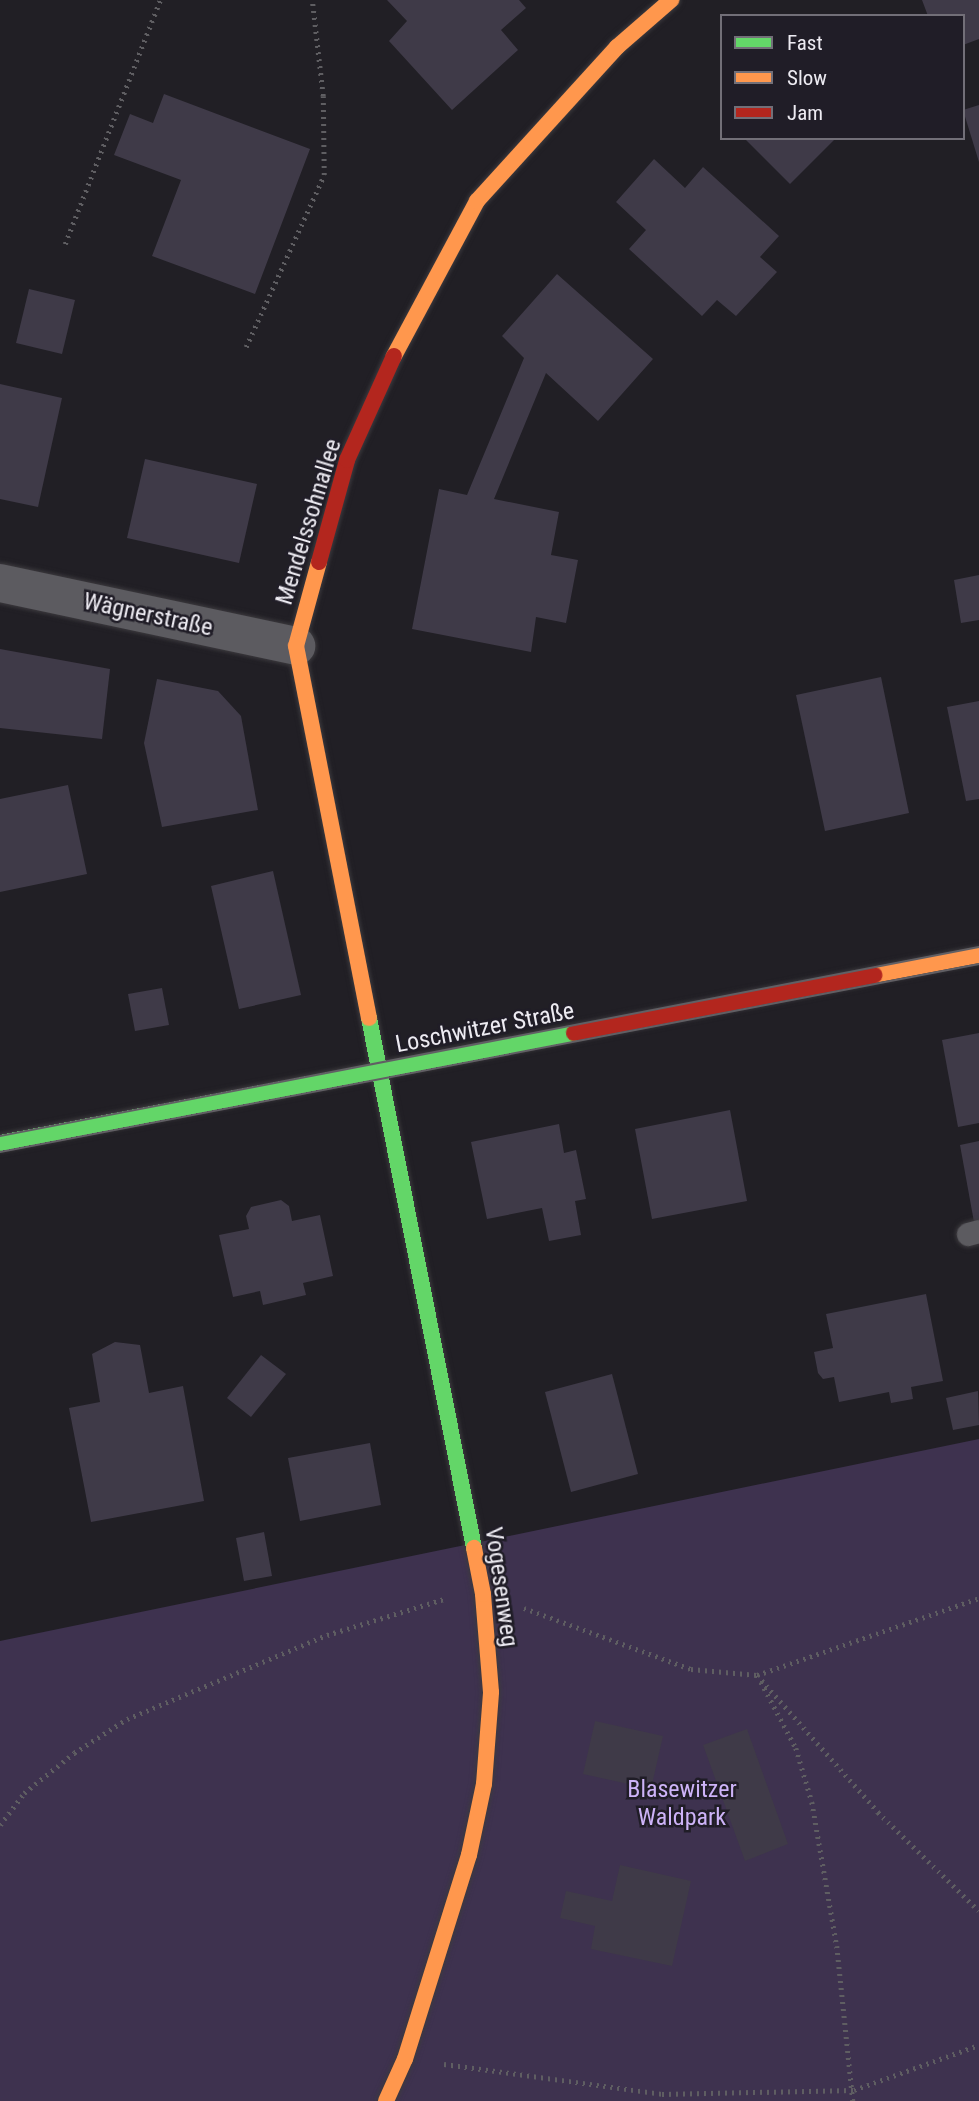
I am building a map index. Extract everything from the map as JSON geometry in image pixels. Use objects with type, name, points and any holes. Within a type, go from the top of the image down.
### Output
[{"type":"street","name":"Mendelssohnallee","points":[[380,1072],[296,646],[348,460],[402,338],[477,201],[617,47],[671,0]]},
{"type":"street","name":"Wägnerstraße","points":[[0,583],[296,646]]},
{"type":"street","name":"Loschwitzer Straße","points":[[0,1143],[979,955]]},
{"type":"street","name":"Vogesenweg","points":[[380,1072],[483,1594],[491,1692],[484,1784],[469,1855],[405,2059],[386,2101]]},
{"type":"path","points":[[65,244],[160,0]]},
{"type":"path","points":[[246,346],[324,175],[323,96],[312,0]]},
{"type":"path","points":[[0,1825],[24,1793],[74,1753],[127,1719],[327,1635],[437,1601],[483,1594],[691,1669],[757,1675],[979,1598]]},
{"type":"path","points":[[757,1675],[878,1812],[979,1911]]},
{"type":"path","points":[[757,1675],[796,1748],[812,1802],[836,1946],[854,2090],[853,2101]]},
{"type":"path","points":[[405,2059],[662,2094],[854,2090],[979,2045]]},
{"type":"green space","name":"Blasewitzer Waldpark","points":[[979,1439],[979,2101],[0,2101],[0,1641]]},
{"type":"building","points":[[387,0],[519,0],[526,8],[501,30],[518,50],[452,110],[389,41],[407,21]]},
{"type":"building","points":[[922,0],[979,0],[979,39],[965,44],[965,14],[927,14]]},
{"type":"building","points":[[164,94],[310,149],[255,294],[152,256],[181,180],[114,155],[130,114],[153,123]]},
{"type":"building","points":[[979,105],[979,162],[965,116],[965,109]]},
{"type":"building","points":[[746,140],[834,140],[790,184]]},
{"type":"building","points":[[654,159],[685,188],[703,167],[779,236],[760,257],[777,272],[736,316],[717,300],[702,316],[629,249],[646,230],[616,202]]},
{"type":"building","points":[[557,274],[653,359],[598,421],[546,373],[494,499],[559,512],[551,555],[578,560],[566,623],[536,617],[531,652],[412,629],[439,489],[467,495],[524,358],[502,336]]},
{"type":"building","points":[[29,289],[75,300],[62,354],[16,343]]},
{"type":"building","points":[[0,384],[62,398],[38,507],[0,499]]},
{"type":"building","points":[[145,459],[257,484],[239,563],[127,538]]},
{"type":"building","points":[[979,575],[979,620],[961,623],[954,580]]},
{"type":"building","points":[[0,649],[110,669],[102,739],[0,728]]},
{"type":"building","points":[[881,677],[909,813],[825,831],[796,695]]},
{"type":"building","points":[[157,679],[218,691],[241,716],[258,810],[162,827],[144,743]]},
{"type":"building","points":[[979,701],[979,799],[966,801],[947,707]]},
{"type":"building","points":[[68,785],[87,874],[0,892],[0,799]]},
{"type":"building","points":[[273,871],[301,995],[239,1009],[211,886]]},
{"type":"building","points":[[162,988],[169,1025],[135,1031],[128,994]]},
{"type":"building","points":[[979,1033],[979,1123],[958,1127],[942,1040]]},
{"type":"building","points":[[730,1110],[747,1201],[652,1219],[635,1129]]},
{"type":"building","points":[[559,1124],[564,1153],[576,1150],[586,1199],[575,1201],[581,1235],[549,1241],[542,1208],[487,1219],[471,1142]]},
{"type":"building","points":[[979,1141],[979,1221],[974,1222],[960,1145]]},
{"type":"building","points":[[281,1200],[289,1206],[292,1221],[320,1215],[333,1276],[303,1283],[306,1295],[263,1305],[260,1291],[233,1297],[219,1235],[249,1229],[246,1216],[251,1207]]},
{"type":"building","points":[[926,1294],[943,1381],[911,1387],[913,1399],[891,1403],[889,1392],[839,1402],[834,1377],[823,1379],[818,1373],[814,1352],[833,1348],[826,1314]]},
{"type":"building","points":[[115,1342],[140,1345],[149,1393],[183,1386],[204,1501],[91,1522],[69,1408],[100,1402],[92,1354]]},
{"type":"building","points":[[261,1355],[286,1374],[251,1417],[227,1398]]},
{"type":"building","points":[[612,1374],[638,1474],[571,1492],[545,1392]]},
{"type":"building","points":[[978,1391],[979,1425],[953,1430],[946,1398]]},
{"type":"building","points":[[370,1443],[381,1505],[300,1521],[288,1458]]},
{"type":"building","points":[[264,1532],[272,1576],[244,1581],[236,1538]]},
{"type":"building","points":[[595,1721],[663,1736],[651,1789],[583,1774]]},
{"type":"building","points":[[747,1729],[788,1844],[745,1861],[703,1745]]},
{"type":"building","points":[[620,1865],[691,1881],[672,1966],[591,1949],[595,1926],[560,1918],[566,1891],[612,1901]]},
{"type":"tram line","points":[[0,1136],[979,947]]},
{"type":"tram line","points":[[0,1152],[979,964]]},
{"type":"traffic: fast","points":[[369,1018],[474,1548]]},
{"type":"traffic: fast","points":[[0,1143],[574,1033]]},
{"type":"traffic: slow","points":[[394,356],[477,201],[617,47],[671,0]]},
{"type":"traffic: slow","points":[[319,562],[296,646],[369,1018]]},
{"type":"traffic: slow","points":[[874,975],[979,955]]},
{"type":"traffic: slow","points":[[386,2101],[405,2059],[469,1855],[484,1784],[491,1692],[483,1594],[474,1548]]},
{"type":"traffic: jam","points":[[319,562],[347,460],[394,356]]},
{"type":"traffic: jam","points":[[574,1033],[874,975]]}]
